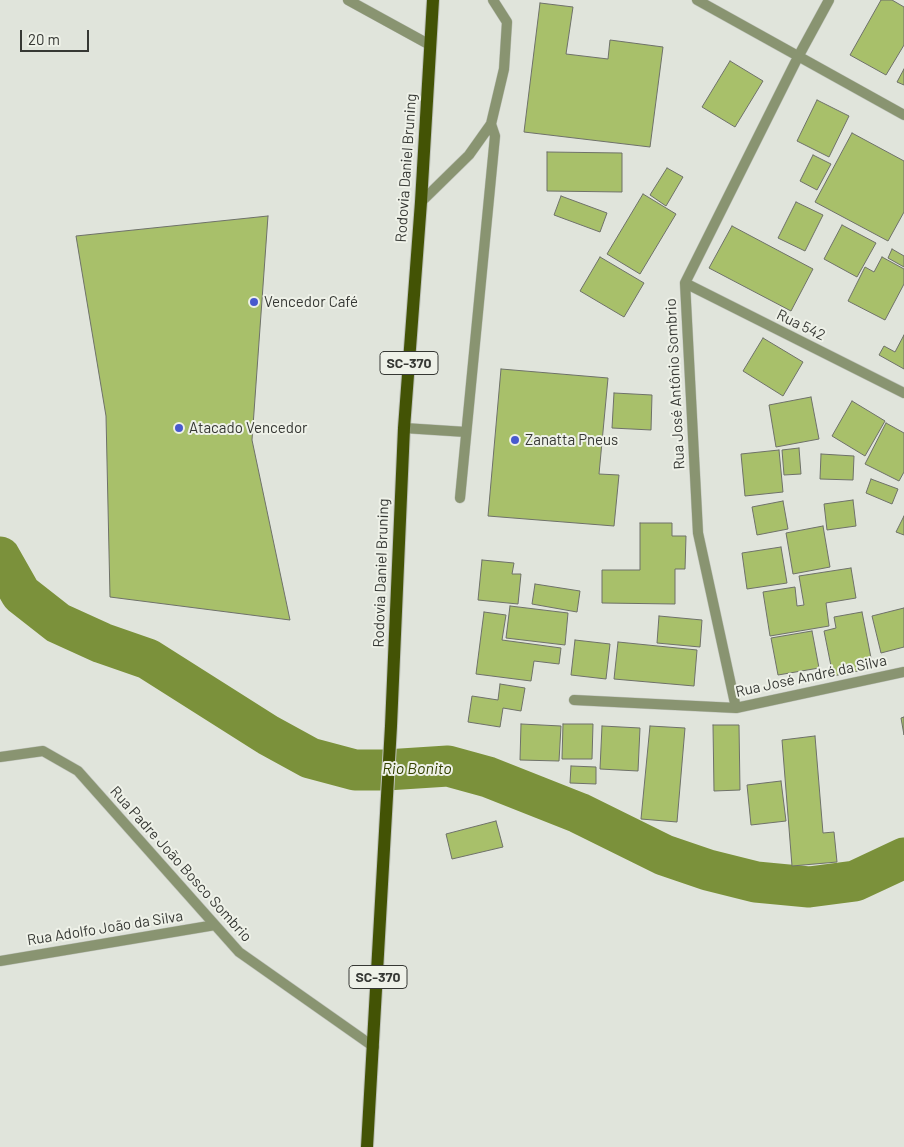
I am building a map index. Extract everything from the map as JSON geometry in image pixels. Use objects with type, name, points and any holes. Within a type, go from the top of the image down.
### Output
[{"type":"main road","name":"Rodovia Daniel Bruning","points":[[368,1147],[404,428],[421,202],[433,0]]},
{"type":"street","points":[[348,0],[430,45]]},
{"type":"street","points":[[421,202],[469,155],[491,124],[504,68],[507,22],[493,0]]},
{"type":"street","points":[[696,0],[904,115]]},
{"type":"street","name":"Rua José Antônio Sombrio","points":[[736,708],[698,533],[685,283],[798,56],[830,0]]},
{"type":"street","points":[[460,498],[496,136],[491,124]]},
{"type":"street","name":"Rua 542","points":[[685,283],[904,393]]},
{"type":"street","points":[[404,428],[466,432]]},
{"type":"street","name":"Rua José André da Silva","points":[[574,700],[736,708],[904,672]]},
{"type":"street","name":"Rua Padre João Bosco Sombrio","points":[[0,758],[42,751],[78,771],[239,952],[374,1047]]},
{"type":"street","name":"Rua Adolfo João da Silva","points":[[0,961],[215,925]]},
{"type":"building","points":[[881,0],[892,0],[904,7],[904,45],[886,75],[850,55]]},
{"type":"building","points":[[540,3],[573,7],[566,54],[608,59],[610,40],[663,47],[650,147],[524,132]]},
{"type":"building","points":[[730,61],[763,81],[735,127],[702,107]]},
{"type":"building","points":[[904,69],[904,85],[897,82]]},
{"type":"building","points":[[817,100],[849,116],[829,157],[797,141]]},
{"type":"building","points":[[852,133],[904,161],[904,212],[888,241],[815,202]]},
{"type":"building","points":[[547,152],[622,153],[622,192],[547,191]]},
{"type":"building","points":[[813,155],[831,164],[817,190],[800,181]]},
{"type":"building","points":[[667,168],[683,177],[666,206],[650,195]]},
{"type":"building","points":[[643,194],[676,214],[640,274],[607,254]]},
{"type":"building","points":[[561,196],[607,213],[600,232],[554,215]]},
{"type":"building","points":[[796,202],[823,215],[805,251],[778,238]]},
{"type":"building","name":"Atacado Vencedor","points":[[268,216],[252,440],[290,620],[110,597],[106,416],[76,236]]},
{"type":"building","points":[[842,225],[876,243],[857,277],[824,259]]},
{"type":"building","points":[[732,226],[813,269],[791,311],[709,268]]},
{"type":"building","points":[[892,249],[904,256],[904,267],[888,258]]},
{"type":"building","points":[[600,257],[644,283],[624,317],[580,291]]},
{"type":"building","points":[[882,257],[904,269],[904,284],[885,320],[848,301],[865,267],[874,272]]},
{"type":"building","points":[[904,335],[904,369],[879,355],[884,346],[895,352]]},
{"type":"building","points":[[763,338],[803,362],[783,396],[743,371]]},
{"type":"building","points":[[501,369],[608,378],[599,474],[619,475],[614,526],[488,516]]},
{"type":"building","points":[[614,393],[652,395],[651,430],[612,428]]},
{"type":"building","points":[[811,397],[819,439],[776,447],[769,405]]},
{"type":"building","points":[[852,401],[885,421],[865,456],[832,436]]},
{"type":"building","points":[[886,423],[904,433],[904,472],[899,481],[865,464]]},
{"type":"building","points":[[799,448],[801,474],[784,475],[782,450]]},
{"type":"building","points":[[779,450],[783,492],[745,496],[741,454]]},
{"type":"building","points":[[821,454],[854,456],[853,480],[820,479]]},
{"type":"building","points":[[871,479],[898,489],[892,504],[866,493]]},
{"type":"building","points":[[853,500],[856,526],[827,530],[824,504]]},
{"type":"building","points":[[783,501],[788,529],[757,535],[752,507]]},
{"type":"building","points":[[904,516],[904,535],[896,532]]},
{"type":"building","points":[[640,523],[672,523],[672,536],[686,536],[685,569],[675,569],[675,604],[602,603],[602,570],[640,570]]},
{"type":"building","points":[[823,526],[830,567],[793,574],[786,533]]},
{"type":"building","points":[[781,547],[787,583],[747,589],[742,553]]},
{"type":"building","points":[[482,560],[514,563],[512,574],[521,574],[518,604],[478,600]]},
{"type":"building","points":[[851,568],[856,598],[826,603],[829,626],[770,636],[763,592],[795,587],[797,606],[804,605],[799,576]]},
{"type":"building","points":[[535,584],[580,591],[577,612],[532,604]]},
{"type":"building","points":[[510,606],[568,613],[565,645],[506,638]]},
{"type":"building","points":[[904,608],[904,647],[881,653],[872,616]]},
{"type":"building","points":[[484,612],[506,615],[502,640],[561,648],[559,664],[534,661],[531,681],[476,674]]},
{"type":"building","points":[[862,612],[873,668],[833,676],[824,631],[836,628],[834,617]]},
{"type":"building","points":[[659,616],[702,620],[700,647],[657,643]]},
{"type":"building","points":[[812,631],[819,668],[778,675],[771,638]]},
{"type":"building","points":[[575,640],[610,644],[606,679],[571,675]]},
{"type":"building","points":[[618,642],[697,650],[694,686],[614,679]]},
{"type":"building","points":[[500,684],[525,688],[521,711],[503,708],[500,727],[468,722],[472,696],[498,700]]},
{"type":"building","points":[[904,717],[904,735],[901,718]]},
{"type":"building","points":[[521,724],[561,726],[559,761],[520,760]]},
{"type":"building","points":[[563,724],[593,724],[592,759],[562,759]]},
{"type":"building","points":[[713,725],[739,725],[740,790],[714,791]]},
{"type":"building","points":[[602,726],[640,728],[638,771],[600,769]]},
{"type":"building","points":[[650,726],[685,728],[677,822],[641,819]]},
{"type":"building","points":[[815,736],[823,833],[834,832],[837,862],[792,866],[782,740]]},
{"type":"building","points":[[571,766],[596,767],[596,784],[570,783]]},
{"type":"building","points":[[781,781],[786,821],[751,825],[747,785]]},
{"type":"building","points":[[496,821],[503,847],[452,859],[446,834]]},
{"type":"waterway","name":"Rio Bonito","points":[[0,557],[21,594],[58,623],[102,643],[148,659],[268,735],[310,758],[355,770],[448,766],[488,777],[579,813],[664,855],[708,870],[756,882],[809,887],[855,881],[904,858]]},
{"type":"place","name":"Vencedor Café","points":[[254,302]]},
{"type":"place","name":"Atacado Vencedor","points":[[179,428]]},
{"type":"place","name":"Zanatta Pneus","points":[[515,440]]}]
